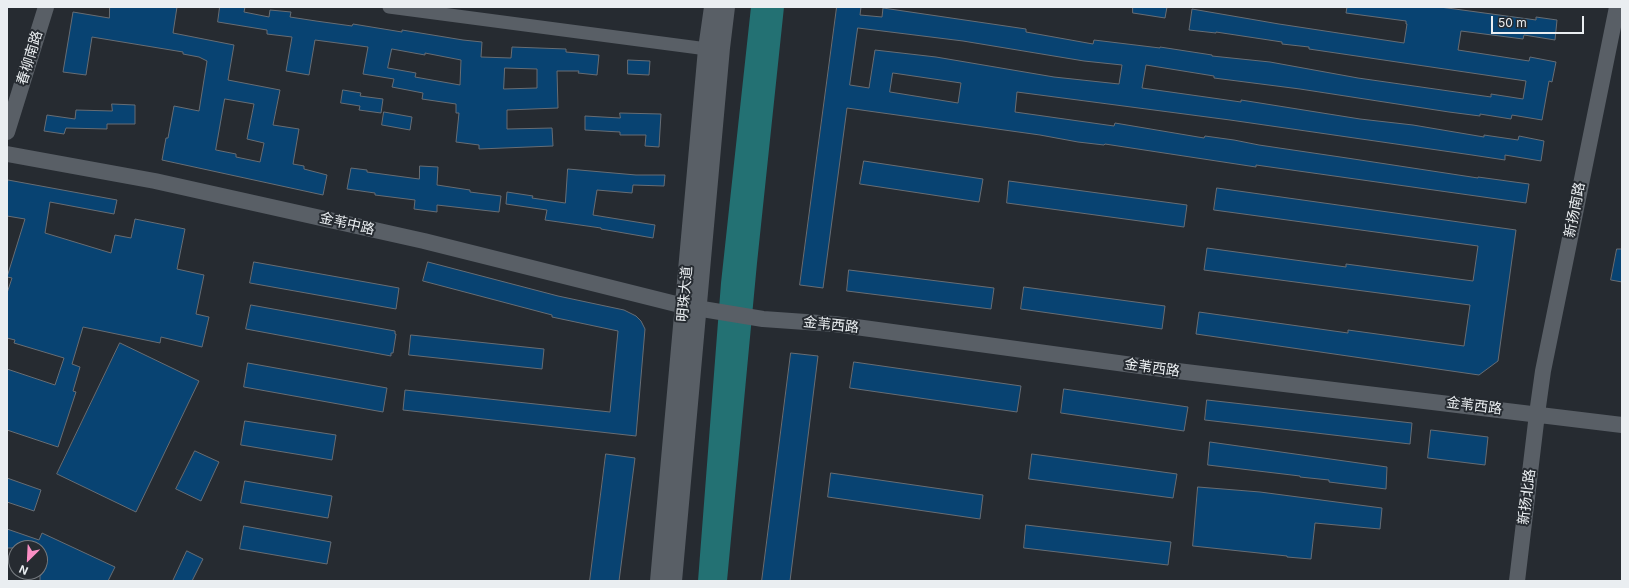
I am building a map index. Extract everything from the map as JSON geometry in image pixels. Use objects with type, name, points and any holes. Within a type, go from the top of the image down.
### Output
[{"type":"main road","name":"明珠大道","points":[[660,581],[697,308],[707,49],[712,7]]},
{"type":"main road","name":"明珠大道","points":[[673,581],[697,308],[726,7]]},
{"type":"street","name":"春柳南路","points":[[7,132],[46,7]]},
{"type":"street","points":[[389,7],[707,49]]},
{"type":"street","name":"新扬南路","points":[[1537,414],[1545,363],[1617,7]]},
{"type":"street","name":"金苇中路","points":[[7,154],[155,181],[401,236],[697,308]]},
{"type":"street","name":"金苇西路","points":[[697,308],[763,319],[834,324],[1169,370],[1622,425]]},
{"type":"street","name":"新扬北路","points":[[1517,581],[1537,414]]},
{"type":"water","points":[[751,7],[784,7],[757,263],[727,581],[698,581],[721,283]]},
{"type":"building","points":[[110,7],[177,7],[173,33],[234,45],[228,80],[280,90],[273,125],[299,129],[293,164],[304,166],[304,169],[327,175],[323,195],[162,160],[174,106],[199,111],[207,61],[199,57],[183,54],[183,52],[92,37],[86,75],[63,72],[73,12],[109,18]],"holes":[[[225,99],[254,104],[247,139],[264,143],[260,162],[236,157],[236,154],[216,150]]]},
{"type":"building","points":[[220,7],[245,7],[244,12],[269,17],[270,10],[291,12],[290,17],[352,26],[353,24],[402,32],[402,30],[482,42],[481,57],[511,58],[512,47],[566,49],[566,52],[599,55],[597,75],[578,73],[579,71],[557,71],[558,108],[507,110],[507,129],[552,128],[553,146],[479,149],[479,145],[456,142],[459,113],[456,113],[456,104],[422,99],[423,93],[392,87],[394,79],[363,74],[368,47],[315,40],[309,75],[286,71],[292,37],[267,34],[267,30],[218,22]],"holes":[[[392,49],[425,55],[425,53],[461,60],[460,85],[415,77],[416,73],[388,68]],[[505,68],[537,69],[537,88],[504,89]]]},
{"type":"building","points":[[837,7],[861,7],[860,15],[882,17],[883,8],[1026,29],[1026,32],[1093,44],[1094,40],[1160,47],[1212,56],[1270,62],[1358,78],[1491,97],[1491,94],[1523,99],[1526,81],[1309,49],[1309,47],[1282,44],[1282,42],[1216,32],[1189,30],[1192,9],[1404,43],[1407,24],[1406,21],[1346,13],[1347,7],[1440,7],[1536,20],[1536,17],[1557,20],[1555,40],[1524,35],[1523,39],[1461,31],[1458,50],[1529,61],[1530,57],[1556,62],[1552,82],[1549,81],[1542,120],[1512,115],[1511,119],[1480,114],[1480,116],[1449,112],[1300,89],[1214,78],[1214,76],[1146,65],[1142,88],[1241,102],[1241,100],[1484,137],[1484,135],[1518,140],[1519,136],[1544,141],[1541,161],[1505,155],[1505,160],[1230,120],[1017,92],[1015,112],[1114,126],[1115,123],[1204,138],[1205,136],[1234,140],[1478,178],[1529,184],[1526,203],[1256,165],[1256,167],[1105,144],[1078,142],[1040,135],[847,108],[823,288],[800,285]],"holes":[[[858,28],[963,41],[1084,61],[1122,65],[1119,84],[1054,77],[936,57],[875,50],[869,88],[850,85]],[[893,73],[961,83],[958,103],[890,92]]]},
{"type":"building","points":[[1133,7],[1167,7],[1165,18],[1133,13]]},
{"type":"building","points":[[628,60],[650,61],[649,75],[628,74]]},
{"type":"building","points":[[343,90],[361,93],[360,96],[383,99],[381,113],[359,110],[360,106],[341,103]]},
{"type":"building","points":[[112,104],[135,105],[135,124],[107,124],[107,129],[66,128],[64,134],[44,131],[47,115],[75,119],[76,110],[112,111]]},
{"type":"building","points":[[384,112],[412,117],[410,130],[382,125]]},
{"type":"building","points":[[620,113],[661,114],[659,147],[645,146],[646,135],[620,135],[620,132],[585,130],[585,116],[620,118]]},
{"type":"building","points":[[864,161],[983,179],[979,202],[860,184]]},
{"type":"building","points":[[420,166],[438,167],[437,185],[470,190],[470,192],[501,196],[499,212],[437,205],[437,212],[414,209],[415,200],[375,195],[375,193],[347,189],[351,168],[367,170],[367,172],[419,179]]},
{"type":"building","points":[[568,169],[636,175],[665,175],[664,186],[633,185],[632,193],[597,190],[593,215],[655,225],[653,238],[601,228],[545,220],[547,210],[506,204],[507,192],[533,196],[532,198],[565,203]]},
{"type":"building","points":[[8,180],[117,200],[114,214],[50,202],[45,233],[111,253],[115,235],[131,238],[135,219],[185,229],[177,269],[204,275],[196,314],[209,317],[202,347],[161,337],[160,343],[83,327],[72,364],[80,367],[73,391],[76,392],[58,447],[7,430],[7,369],[55,385],[64,358],[14,343],[15,340],[7,338],[7,293],[12,278],[7,277],[25,219],[7,216]]},
{"type":"building","points":[[1009,181],[1187,205],[1184,227],[1007,203]]},
{"type":"building","points":[[1217,188],[1516,230],[1498,361],[1479,375],[1196,334],[1199,312],[1348,333],[1348,330],[1464,346],[1470,305],[1204,270],[1207,248],[1346,267],[1346,264],[1473,281],[1478,246],[1214,210]]},
{"type":"building","points":[[1617,249],[1622,249],[1622,282],[1611,280]]},
{"type":"building","points":[[254,262],[399,288],[396,309],[250,283]]},
{"type":"building","points":[[428,262],[558,296],[624,310],[636,316],[641,321],[645,329],[636,436],[403,410],[405,390],[610,412],[618,331],[552,317],[552,315],[423,281]]},
{"type":"building","points":[[849,270],[994,288],[991,309],[847,291]]},
{"type":"building","points":[[1024,287],[1165,306],[1162,329],[1021,309]]},
{"type":"building","points":[[251,305],[395,331],[396,334],[393,353],[391,353],[391,356],[246,329]]},
{"type":"building","points":[[411,335],[544,349],[542,369],[409,355]]},
{"type":"building","points":[[120,343],[199,381],[136,512],[57,474]]},
{"type":"building","points":[[791,353],[818,356],[790,581],[762,581]]},
{"type":"building","points":[[854,362],[1021,386],[1017,412],[850,388]]},
{"type":"building","points":[[248,363],[387,388],[383,412],[244,387]]},
{"type":"building","points":[[1064,389],[1188,407],[1184,431],[1061,413]]},
{"type":"building","points":[[1207,400],[1412,423],[1410,444],[1205,420]]},
{"type":"building","points":[[245,421],[336,435],[332,460],[241,445]]},
{"type":"building","points":[[1431,430],[1488,437],[1485,465],[1428,458]]},
{"type":"building","points":[[1210,442],[1387,467],[1386,489],[1329,482],[1329,480],[1300,476],[1208,465]]},
{"type":"building","points":[[195,451],[219,462],[201,501],[176,489]]},
{"type":"building","points":[[606,454],[635,458],[619,581],[590,581]]},
{"type":"building","points":[[1032,454],[1177,474],[1173,498],[1029,479]]},
{"type":"building","points":[[831,473],[983,495],[980,519],[828,497]]},
{"type":"building","points":[[7,478],[41,490],[34,511],[7,502]]},
{"type":"building","points":[[245,481],[332,496],[328,518],[241,503]]},
{"type":"building","points":[[1198,487],[1260,492],[1382,508],[1380,529],[1315,523],[1311,559],[1193,546]]},
{"type":"building","points":[[1026,525],[1171,542],[1168,565],[1024,548]]},
{"type":"building","points":[[244,526],[331,542],[327,564],[240,549]]},
{"type":"building","points":[[7,529],[39,540],[8,540],[7,548]]},
{"type":"building","points":[[42,533],[115,567],[108,581],[40,581],[48,580],[48,540],[39,540]]},
{"type":"building","points":[[187,551],[203,559],[192,581],[173,581]]}]
